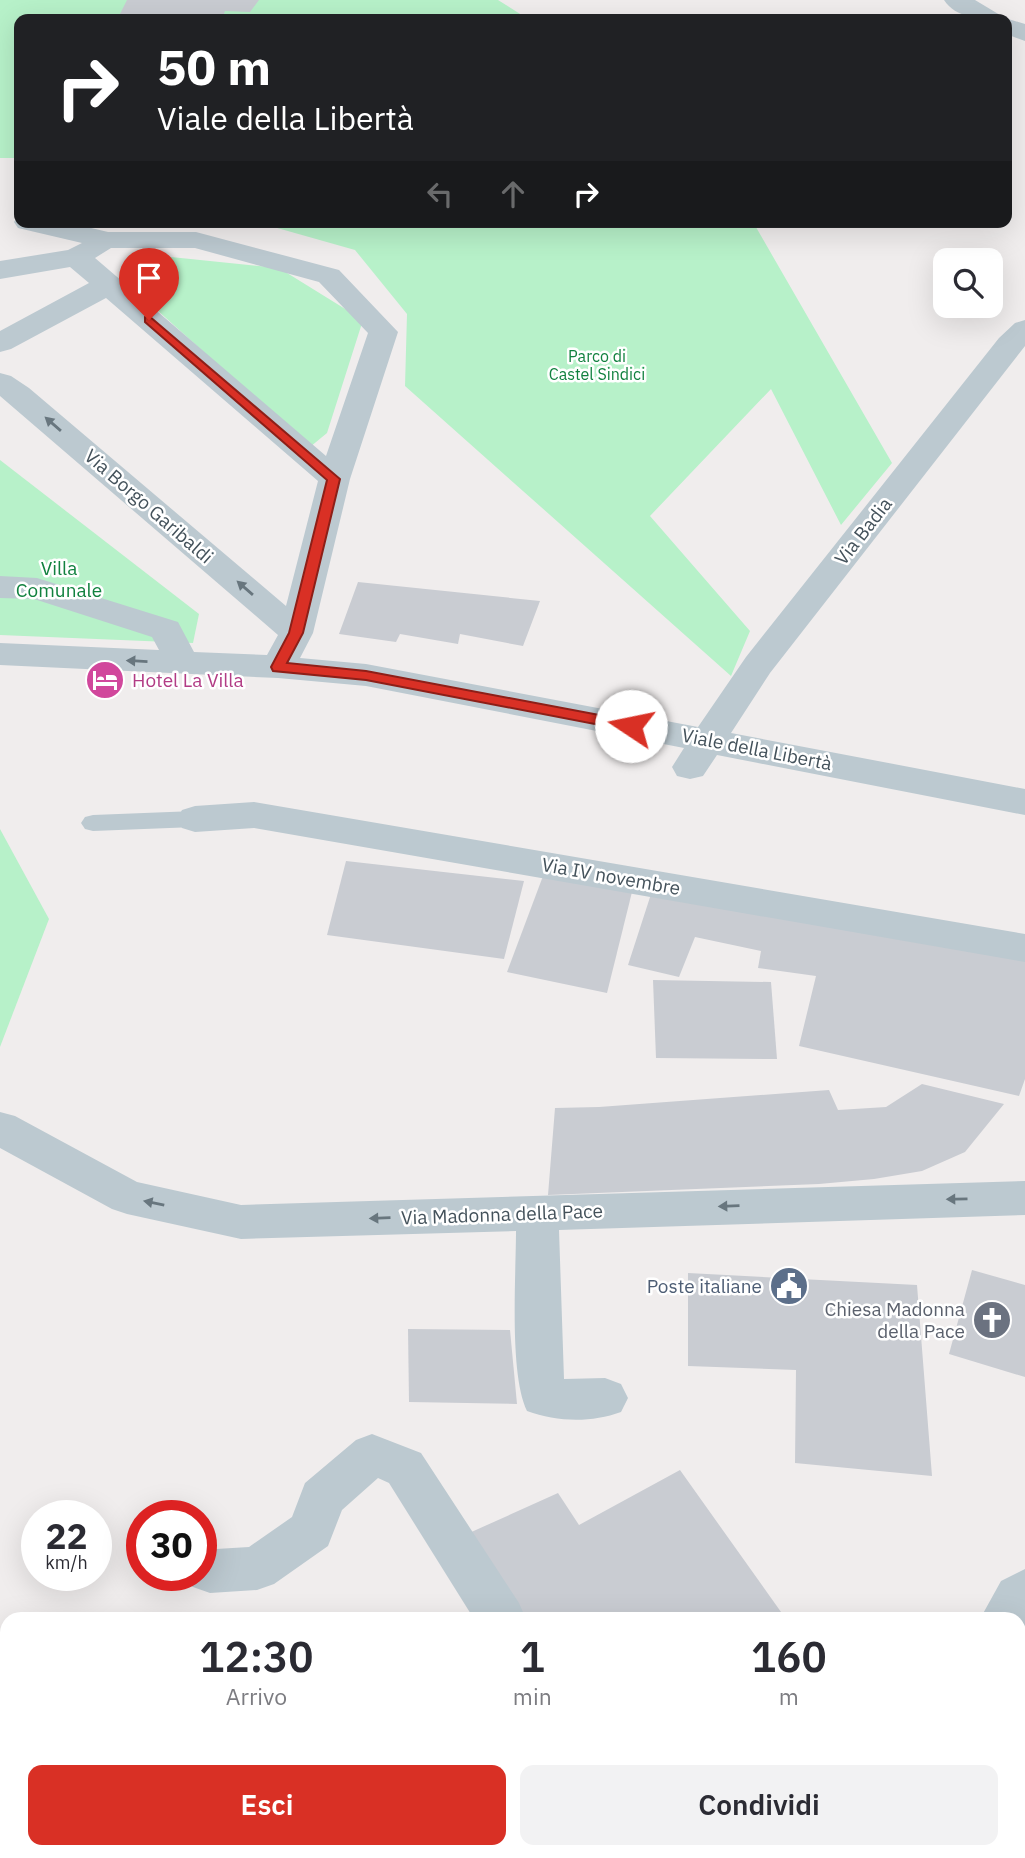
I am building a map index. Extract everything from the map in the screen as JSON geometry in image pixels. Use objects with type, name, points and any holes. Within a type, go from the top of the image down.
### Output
[{"type":"street","points":[[956,0],[983,14]]},
{"type":"street","points":[[55,228],[108,240],[196,240],[329,276],[383,332],[334,479],[296,633],[278,667]]},
{"type":"street","points":[[0,270],[76,257],[108,240]]},
{"type":"street","points":[[76,257],[334,479]]},
{"type":"street","points":[[0,343],[108,285]]},
{"type":"street","name":"Via Badia","points":[[700,754],[758,665],[1010,344],[1025,329]]},
{"type":"street","name":"Via Borgo Garibaldi","points":[[0,382],[29,403],[296,633]]},
{"type":"street","points":[[0,587],[37,589],[166,630],[182,663]]},
{"type":"street","name":"Viale della Libertà","points":[[0,654],[278,667],[366,676],[700,754],[1025,802]]},
{"type":"street","name":"Via IV novembre","points":[[195,819],[254,815],[656,874],[1025,948]]},
{"type":"street","name":"Via Madonna della Pace","points":[[0,1128],[127,1197],[241,1222],[1025,1198]]},
{"type":"street","points":[[537,1212],[539,1359],[543,1396],[574,1400],[605,1398]]},
{"type":"street","points":[[217,1571],[257,1568],[311,1531],[321,1498],[372,1454],[405,1468],[498,1612]]},
{"type":"street","points":[[1008,1612],[1025,1591]]},
{"type":"lane","points":[[93,823],[195,819]]},
{"type":"green space","points":[[0,0],[498,0],[520,14],[14,14],[14,158],[0,158]]},
{"type":"green space","name":"Parco di Castel Sindici","points":[[277,228],[756,228],[892,463],[841,525],[771,389],[650,516],[750,631],[731,676],[405,386],[407,314],[355,250]]},
{"type":"green space","points":[[171,257],[279,268],[363,320],[327,433],[310,447],[128,284],[135,281],[128,277]]},
{"type":"green space","name":"Villa Comunale","points":[[0,460],[199,614],[193,643],[0,635]]},
{"type":"green space","points":[[0,829],[49,919],[0,1047]]},
{"type":"building","points":[[127,0],[259,0],[250,12],[120,14]]},
{"type":"building","points":[[358,582],[540,601],[523,646],[460,634],[458,644],[400,634],[396,642],[339,634]]},
{"type":"building","points":[[346,861],[524,881],[504,959],[327,935]]},
{"type":"building","points":[[543,876],[633,888],[607,993],[507,972]]},
{"type":"building","points":[[652,891],[1025,957],[1025,1079],[1019,1096],[799,1046],[816,976],[758,968],[761,951],[695,937],[679,977],[628,965]]},
{"type":"building","points":[[653,980],[771,982],[777,1059],[656,1058]]},
{"type":"building","points":[[922,1084],[1004,1104],[965,1152],[922,1171],[819,1184],[548,1195],[555,1108],[829,1090],[838,1110],[886,1107]]},
{"type":"building","name":"Chiesa Madonna della Pace","points":[[972,1270],[1025,1285],[1025,1377],[949,1354]]},
{"type":"building","points":[[688,1273],[917,1285],[932,1476],[795,1463],[796,1370],[688,1366]]},
{"type":"building","points":[[408,1329],[510,1330],[517,1404],[409,1402]]},
{"type":"building","points":[[680,1470],[781,1612],[516,1612],[467,1534],[558,1493],[579,1525]]},
{"type":"place","name":"Hotel La Villa","points":[[105,680]]},
{"type":"place","name":"Poste italiane","points":[[789,1286]]},
{"type":"place","name":"Chiesa Madonna della Pace","points":[[992,1320]]},
{"type":"route","points":[[149,320],[334,479],[296,633],[278,667],[366,676],[631,726]]}]
